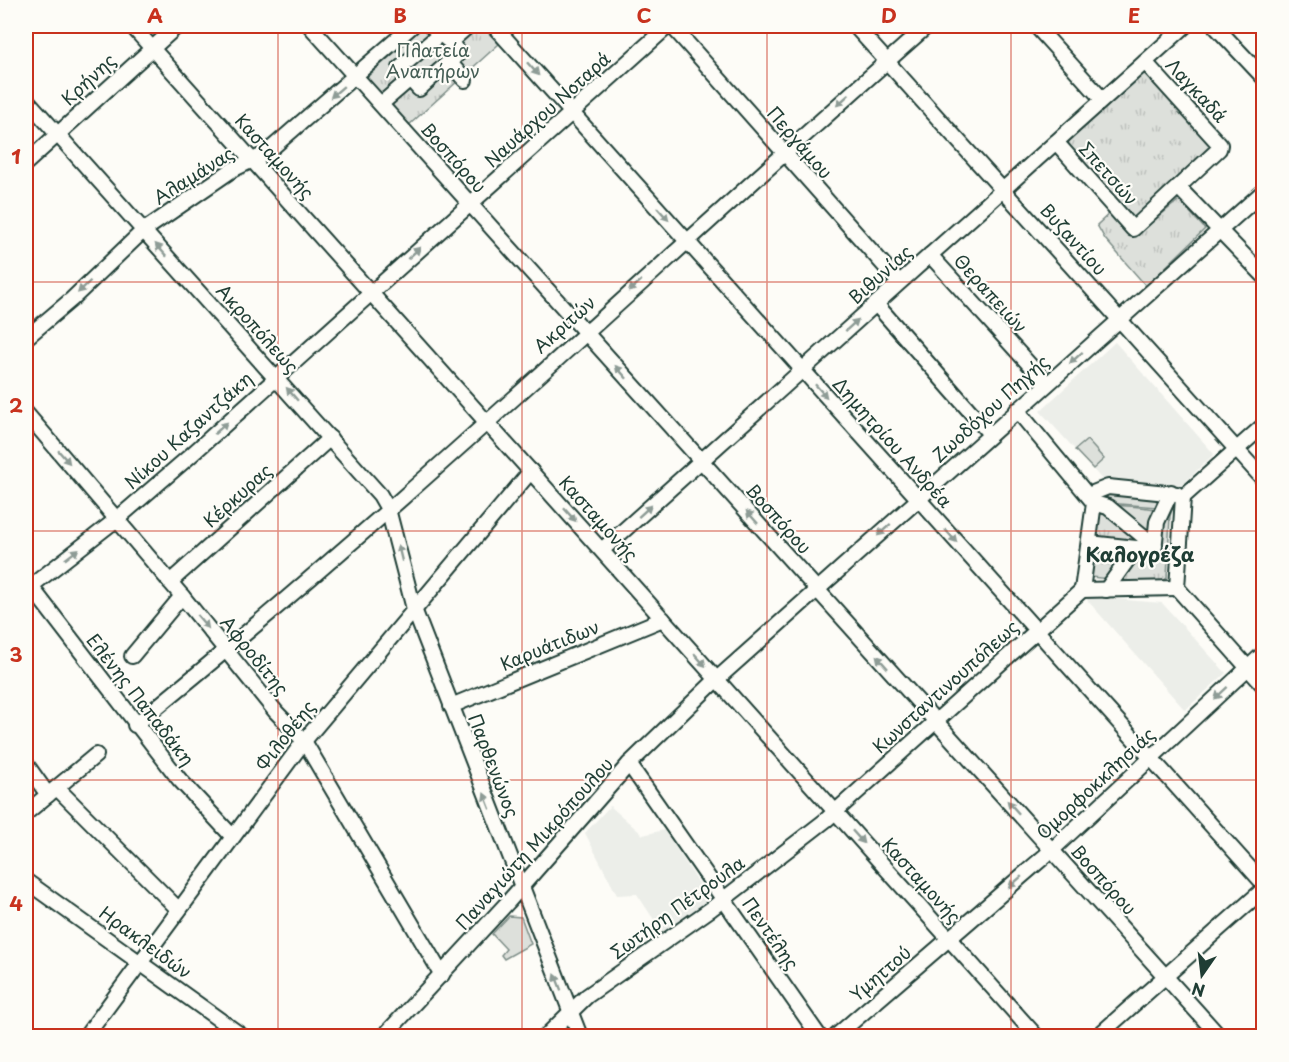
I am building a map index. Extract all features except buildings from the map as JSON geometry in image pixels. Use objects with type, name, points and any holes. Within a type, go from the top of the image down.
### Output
[{"type":"street","name":"Κασταμονής","points":[[132,26],[1036,1036]]},
{"type":"street","name":"Κρήνης","points":[[26,163],[177,26]]},
{"type":"street","name":"Βοσπόρου","points":[[310,26],[1219,1036]]},
{"type":"street","name":"Αλαμάνας","points":[[26,338],[72,299],[143,231],[232,170],[254,161],[412,26]]},
{"type":"street","points":[[381,104],[440,34],[468,26]]},
{"type":"street","name":"Δημητρίου Ανδρέα","points":[[494,26],[1263,884]]},
{"type":"street","name":"Ναυάρχου Νοταρά","points":[[371,292],[670,26]]},
{"type":"street","name":"Περγάμου","points":[[670,26],[899,282]]},
{"type":"street","name":"Βυζαντίου","points":[[855,26],[1004,189],[1263,480]]},
{"type":"street","name":"Ακριτών","points":[[135,725],[227,650],[388,509],[927,26]]},
{"type":"street","points":[[1036,26],[1102,99]]},
{"type":"street","name":"Βιθυνίας","points":[[602,550],[1185,26]]},
{"type":"street","points":[[1215,26],[1263,78]]},
{"type":"street","points":[[387,49],[418,89],[459,52],[440,34]]},
{"type":"street","points":[[449,62],[465,80]]},
{"type":"street","name":"Λαγκαδά","points":[[1145,62],[1220,145],[1219,149],[1178,187]]},
{"type":"street","name":"Ακροπόλεως","points":[[26,99],[277,377],[380,495],[388,509],[414,609]]},
{"type":"street","name":"Σπετσών","points":[[1056,142],[1133,229],[1178,187]]},
{"type":"street","points":[[1178,187],[1263,276]]},
{"type":"street","name":"Ζωοδόχου Πηγής","points":[[717,679],[1263,191]]},
{"type":"street","name":"Θεραπειών","points":[[930,255],[1047,384]]},
{"type":"street","name":"Νίκου Καζαντζάκη","points":[[27,585],[117,519],[371,292]]},
{"type":"street","points":[[876,304],[990,434]]},
{"type":"street","points":[[1017,410],[1091,499],[1108,507],[1154,548]]},
{"type":"street","name":"Αφροδίτης","points":[[26,412],[182,596],[276,712],[304,741],[442,975]]},
{"type":"street","points":[[1154,548],[1157,522],[1177,494],[1236,450],[1263,425]]},
{"type":"street","name":"Κέρκυρας","points":[[170,582],[330,438]]},
{"type":"street","name":"Φιλοθέης","points":[[86,1036],[304,741],[531,471]]},
{"type":"street","points":[[1091,499],[1108,487],[1177,494]]},
{"type":"street","points":[[1177,494],[1179,553],[1176,588],[1263,686]]},
{"type":"street","points":[[1091,499],[1089,543],[1082,590],[1176,588]]},
{"type":"street","points":[[1089,543],[1154,548],[1179,553]]},
{"type":"street","points":[[1106,590],[1136,548]]},
{"type":"street","name":"Ελένης Παπαδάκη","points":[[27,585],[179,779],[232,836]]},
{"type":"street","name":"Κωνσταντινουπόλεως","points":[[835,812],[934,720],[1082,590]]},
{"type":"street","points":[[132,656],[182,596]]},
{"type":"street","name":"Παρθενώνος","points":[[414,609],[520,889],[580,1036]]},
{"type":"street","name":"Καρυάτιδων","points":[[451,706],[663,619]]},
{"type":"street","name":"Ομορφοκκλησιάς","points":[[949,939],[1052,850],[1263,653]]},
{"type":"street","name":"Παναγιώτη Μικρόπουλου","points":[[384,1036],[520,889],[629,764],[717,679]]},
{"type":"street","points":[[26,813],[96,755]]},
{"type":"street","points":[[26,764],[179,910]]},
{"type":"street","name":"Πεντέλης","points":[[629,764],[819,1036]]},
{"type":"street","name":"Σωτήρη Πέτρουλα","points":[[546,1036],[569,1012],[835,812]]},
{"type":"street","name":"Ηρακλειδών","points":[[26,881],[242,1036]]},
{"type":"street","points":[[1098,1036],[1263,889]]},
{"type":"street","name":"Υμηττού","points":[[836,1036],[949,939]]},
{"type":"shaded area","points":[[1115,342],[1214,454],[1180,487],[1108,486],[1040,411]]},
{"type":"shaded area","points":[[1090,597],[1162,603],[1226,673],[1185,710],[1087,600]]},
{"type":"shaded area","points":[[610,806],[643,835],[664,830],[710,900],[662,932],[637,894],[617,895],[585,833]]},
{"type":"green space","name":"Πλατεία Αναπήρων","points":[[424,26],[482,26],[499,44],[409,125],[366,78]]},
{"type":"green space","points":[[1145,72],[1211,145],[1132,220],[1065,145]]},
{"type":"green space","points":[[1179,200],[1205,229],[1146,286],[1105,239],[1097,225],[1112,211],[1135,236]]},
{"type":"green space","points":[[1087,440],[1104,459],[1093,469],[1075,450]]},
{"type":"green space","points":[[1107,489],[1157,492],[1157,507],[1107,503]]},
{"type":"green space","points":[[1160,495],[1176,497],[1170,516],[1167,578],[1158,584],[1091,577],[1098,516],[1103,511],[1117,506],[1158,509]]},
{"type":"green space","points":[[509,916],[521,917],[531,944],[504,959],[501,955],[506,949],[492,934]]},
{"type":"district","name":"Καλογρέζα","points":[[1140,555]]}]
